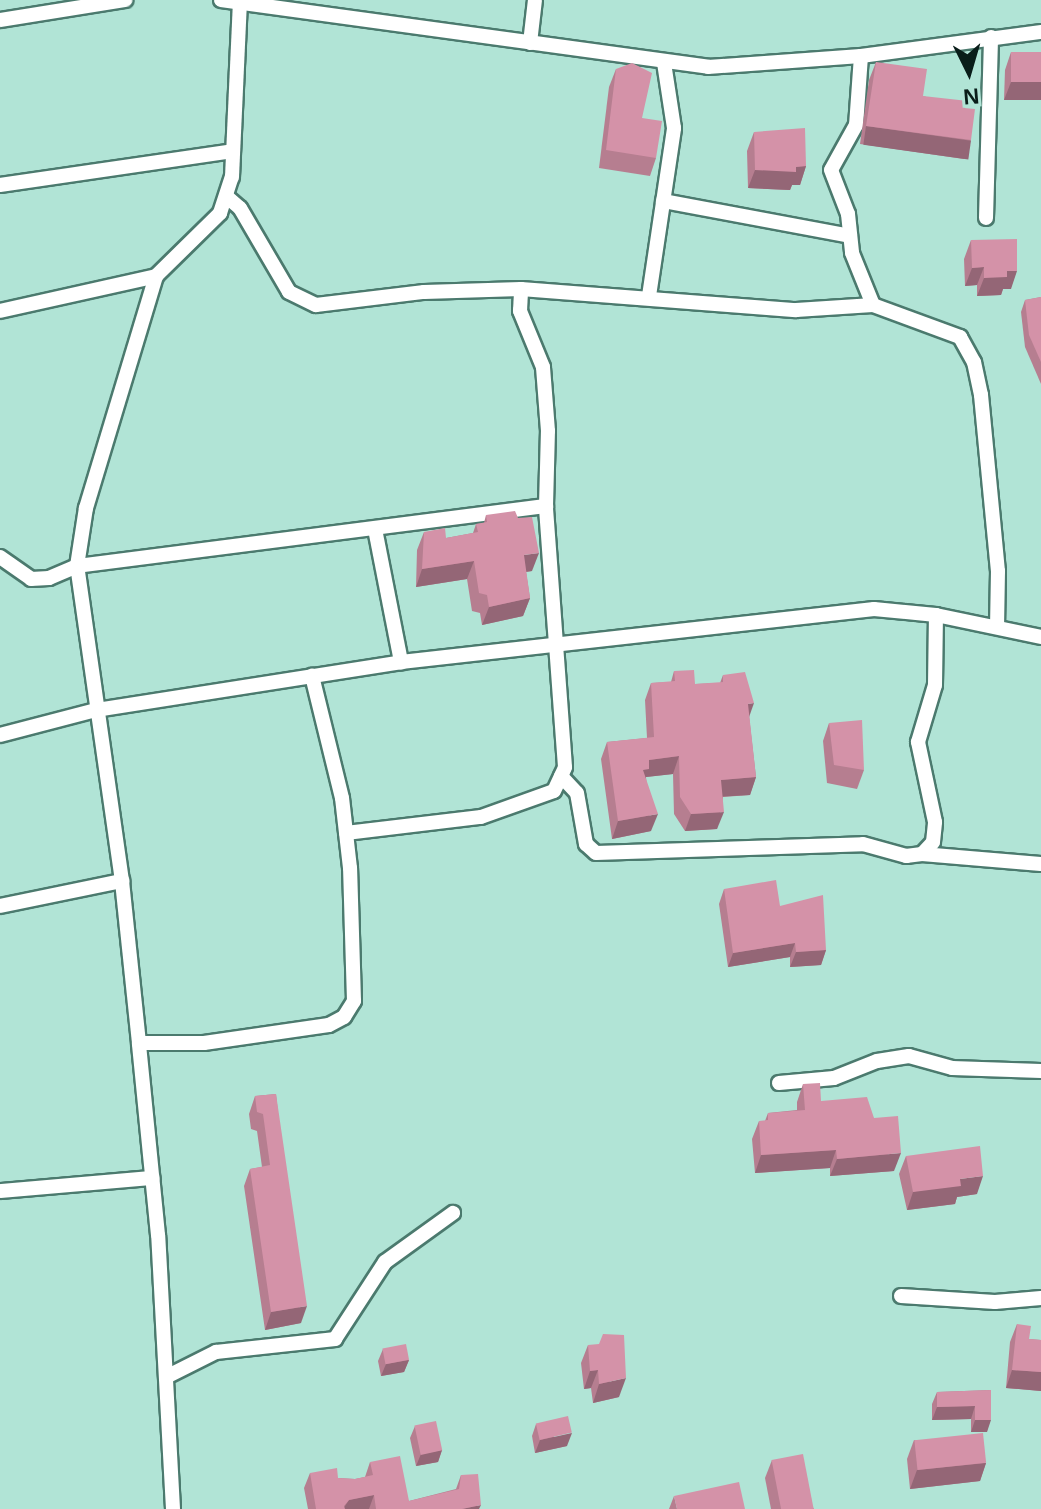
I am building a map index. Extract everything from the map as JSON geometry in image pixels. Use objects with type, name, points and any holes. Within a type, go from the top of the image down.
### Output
[{"type":"street","points":[[0,20],[125,0]]},
{"type":"street","points":[[221,0],[664,63],[761,65],[861,56],[1041,32]]},
{"type":"street","points":[[530,43],[535,0]]},
{"type":"street","points":[[173,1509],[168,1376],[139,1043],[122,881],[77,566],[86,508],[156,276],[220,213],[226,196],[233,151],[240,1]]},
{"type":"street","points":[[986,218],[991,37]]},
{"type":"street","points":[[861,56],[856,125],[831,170],[873,305]]},
{"type":"street","points":[[649,296],[674,128],[664,63]]},
{"type":"street","points":[[0,185],[233,151]]},
{"type":"street","points":[[226,196],[240,208],[289,292],[309,303],[521,289],[649,296],[796,310],[873,305],[960,337],[974,362],[998,571],[997,626]]},
{"type":"street","points":[[663,201],[850,236]]},
{"type":"street","points":[[0,311],[156,276]]},
{"type":"street","points":[[346,833],[481,817],[554,791],[565,767],[546,506],[548,431],[543,367],[520,311],[521,289]]},
{"type":"street","points":[[0,557],[31,579],[77,566],[546,506]]},
{"type":"street","points":[[375,529],[401,662]]},
{"type":"street","points":[[0,735],[96,710],[401,662],[554,641],[874,609],[936,615],[1041,637]]},
{"type":"street","points":[[922,854],[933,842],[935,822],[918,742],[935,685],[936,615]]},
{"type":"street","points":[[139,1043],[204,1043],[329,1025],[344,1017],[354,1001],[357,980],[346,833],[330,733],[312,676]]},
{"type":"street","points":[[561,776],[577,793],[586,844],[596,853],[863,844],[906,856],[922,854],[1041,864]]},
{"type":"street","points":[[0,906],[122,881]]},
{"type":"street","points":[[779,1083],[834,1078],[877,1061],[909,1056],[952,1068],[1041,1071]]},
{"type":"street","points":[[0,1191],[152,1178]]},
{"type":"street","points":[[168,1376],[216,1352],[335,1339],[385,1262],[453,1213]]},
{"type":"street","points":[[901,1296],[995,1302],[1041,1298]]},
{"type":"building","points":[[1011,52],[1041,52],[1041,82],[1011,82]]},
{"type":"building","points":[[876,62],[927,69],[923,96],[968,101],[964,108],[975,109],[971,140],[866,126]]},
{"type":"building","points":[[632,63],[652,73],[642,118],[662,121],[656,158],[606,150],[616,69]]},
{"type":"building","points":[[805,128],[806,166],[796,167],[796,172],[755,170],[754,132]]},
{"type":"building","points":[[1017,239],[1017,271],[1007,271],[1007,277],[984,278],[984,267],[972,268],[971,240]]},
{"type":"building","points":[[1041,297],[1041,362],[1029,335],[1025,300]]},
{"type":"building","points":[[515,511],[518,518],[532,517],[539,553],[524,555],[530,598],[489,607],[487,595],[479,593],[474,561],[422,569],[424,532],[445,528],[446,538],[478,532],[476,524],[487,522],[486,515]]},
{"type":"building","points":[[694,670],[695,684],[723,682],[723,675],[745,672],[754,703],[748,704],[756,777],[721,780],[724,812],[691,814],[680,797],[679,756],[649,760],[649,769],[643,770],[658,814],[618,821],[607,742],[654,737],[651,683],[675,681],[674,671]]},
{"type":"building","points":[[862,720],[864,770],[834,765],[829,723]]},
{"type":"building","points":[[776,880],[780,906],[823,895],[826,950],[796,952],[795,943],[733,953],[724,889]]},
{"type":"building","points":[[820,1083],[821,1101],[867,1097],[874,1118],[898,1116],[901,1153],[837,1159],[836,1150],[761,1155],[759,1121],[768,1120],[768,1113],[805,1110],[803,1084]]},
{"type":"building","points":[[276,1094],[307,1306],[271,1312],[250,1169],[270,1165],[263,1114],[257,1112],[255,1096]]},
{"type":"building","points":[[980,1146],[983,1176],[960,1179],[961,1186],[913,1192],[906,1156]]},
{"type":"building","points":[[1017,1324],[1031,1326],[1029,1339],[1041,1340],[1041,1372],[1012,1370]]},
{"type":"building","points":[[603,1334],[624,1335],[626,1378],[599,1384],[598,1370],[590,1371],[588,1345],[599,1344]]},
{"type":"building","points":[[406,1344],[409,1360],[385,1364],[382,1349]]},
{"type":"building","points":[[991,1390],[991,1420],[975,1420],[975,1406],[937,1407],[937,1392]]},
{"type":"building","points":[[568,1416],[572,1433],[540,1440],[536,1423]]},
{"type":"building","points":[[436,1421],[442,1450],[421,1455],[414,1426]]},
{"type":"building","points":[[983,1433],[986,1463],[918,1470],[914,1440]]},
{"type":"building","points":[[803,1454],[814,1509],[781,1509],[772,1460]]},
{"type":"building","points":[[400,1456],[409,1501],[459,1489],[461,1475],[478,1474],[481,1505],[462,1509],[376,1509],[374,1495],[349,1500],[345,1509],[316,1509],[310,1473],[337,1468],[338,1478],[355,1479],[373,1475],[370,1462]]},
{"type":"building","points":[[739,1482],[745,1509],[677,1509],[674,1496]]}]
